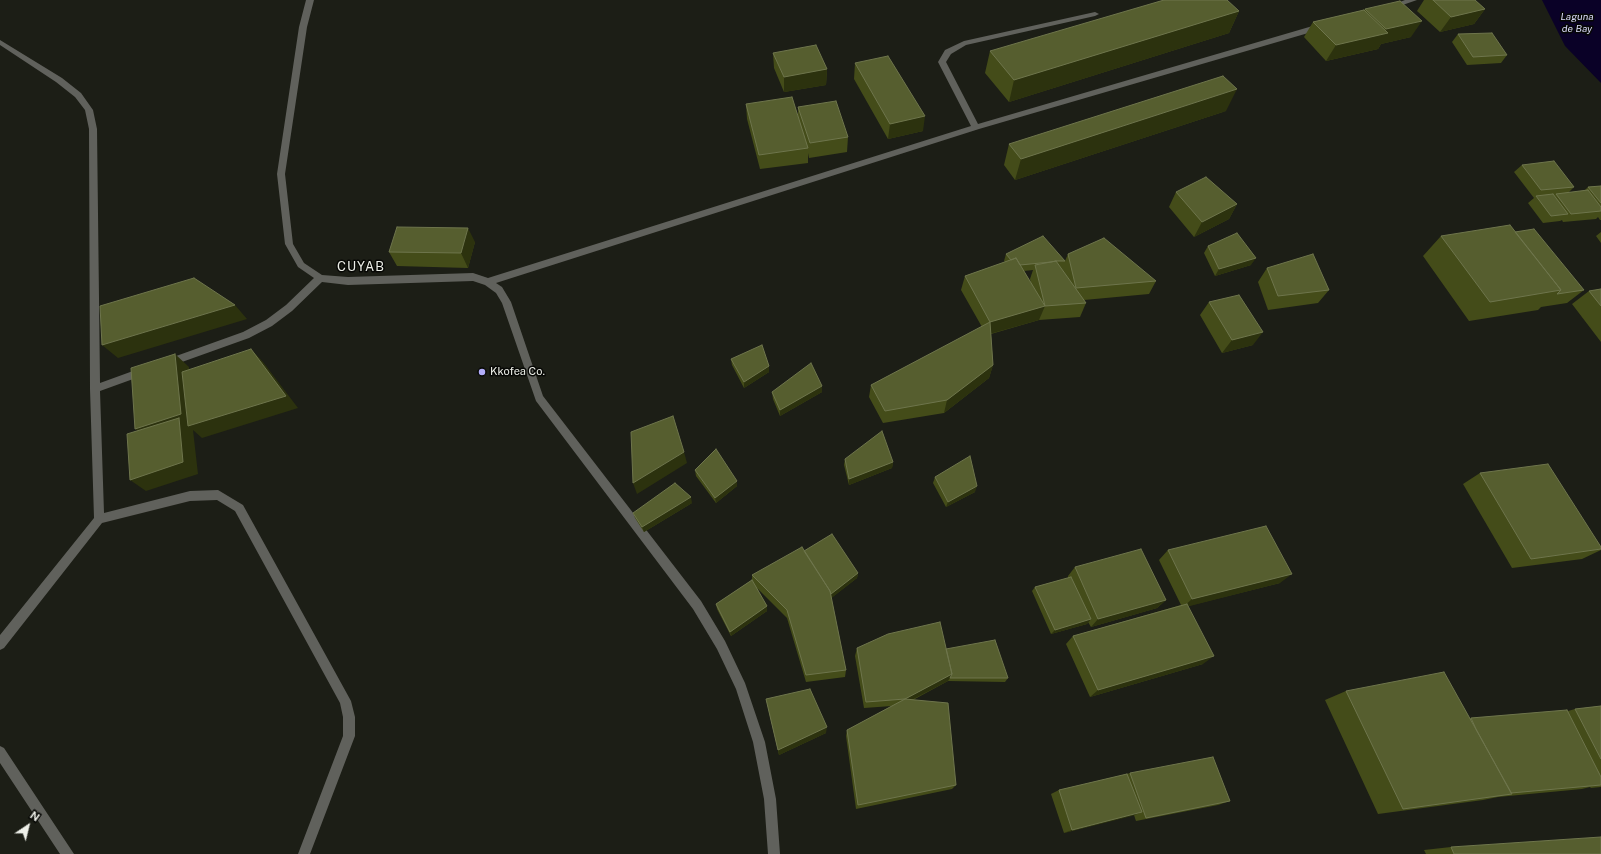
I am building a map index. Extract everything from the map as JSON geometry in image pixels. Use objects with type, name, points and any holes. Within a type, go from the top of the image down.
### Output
[{"type":"street","points":[[310,0],[303,27],[281,174],[289,244],[301,265],[320,278],[348,281],[473,277],[488,282],[499,290],[506,302],[539,398],[555,421],[697,605],[721,645],[741,687],[759,742],[770,799],[774,854]]},
{"type":"street","points":[[1382,9],[1413,0]]},
{"type":"street","points":[[976,127],[942,62],[948,52],[964,43],[1096,14]]},
{"type":"street","points":[[488,282],[976,127],[1329,25]]},
{"type":"street","points":[[0,42],[78,94],[89,110],[93,130],[95,389],[99,519]]},
{"type":"street","points":[[95,389],[246,335],[270,323],[289,308],[320,278]]},
{"type":"street","points":[[0,644],[99,519],[190,496],[218,495],[239,508],[345,701],[349,717],[349,736],[304,854]]},
{"type":"street","points":[[0,752],[68,854]]},
{"type":"water","name":"Laguna de Bay","points":[[1542,0],[1601,0],[1601,83],[1565,46]]},
{"type":"building","points":[[1164,0],[1227,0],[1239,11],[1014,80],[990,51]]},
{"type":"building","points":[[1433,0],[1475,0],[1485,9],[1451,17]]},
{"type":"building","points":[[1400,1],[1422,21],[1386,29],[1365,9]]},
{"type":"building","points":[[1364,10],[1388,33],[1336,45],[1313,22]]},
{"type":"building","points":[[1492,33],[1507,55],[1473,57],[1458,34]]},
{"type":"building","points":[[816,45],[827,69],[784,77],[773,53]]},
{"type":"building","points":[[888,56],[925,116],[890,124],[855,63]]},
{"type":"building","points":[[1223,76],[1237,89],[1021,159],[1009,144]]},
{"type":"building","points":[[792,97],[808,148],[759,155],[746,104]]},
{"type":"building","points":[[836,101],[848,137],[810,143],[798,107]]},
{"type":"building","points":[[1554,161],[1574,187],[1541,190],[1522,165]]},
{"type":"building","points":[[1206,177],[1237,204],[1202,222],[1176,192]]},
{"type":"building","points":[[1601,186],[1601,203],[1588,187]]},
{"type":"building","points":[[1588,190],[1601,207],[1601,211],[1571,214],[1556,194]]},
{"type":"building","points":[[1553,194],[1568,214],[1551,216],[1536,196]]},
{"type":"building","points":[[1510,225],[1561,290],[1490,302],[1441,236]]},
{"type":"building","points":[[397,227],[468,228],[461,253],[389,252]]},
{"type":"building","points":[[1534,229],[1584,290],[1557,294],[1561,290],[1515,232]]},
{"type":"building","points":[[1237,233],[1256,258],[1219,269],[1208,246]]},
{"type":"building","points":[[1043,236],[1065,261],[1020,265],[1016,258],[1011,260],[1006,254]]},
{"type":"building","points":[[1104,238],[1156,281],[1076,288],[1068,254]]},
{"type":"building","points":[[1313,254],[1329,290],[1278,296],[1267,268]]},
{"type":"building","points":[[1016,258],[1045,306],[990,322],[965,276]]},
{"type":"building","points":[[1056,261],[1086,303],[1045,306],[1035,265]]},
{"type":"building","points":[[194,278],[235,305],[102,345],[100,306]]},
{"type":"building","points":[[1601,289],[1601,306],[1589,291]]},
{"type":"building","points":[[1239,295],[1263,332],[1232,340],[1209,302]]},
{"type":"building","points":[[990,322],[993,365],[947,400],[885,411],[871,385]]},
{"type":"building","points":[[762,345],[769,366],[744,382],[731,359]]},
{"type":"building","points":[[251,349],[286,396],[188,426],[182,372]]},
{"type":"building","points":[[175,354],[181,414],[135,429],[131,368]]},
{"type":"building","points":[[811,363],[822,386],[780,410],[772,392]]},
{"type":"building","points":[[673,416],[684,452],[633,483],[631,432]]},
{"type":"building","points":[[179,418],[183,462],[130,480],[127,434]]},
{"type":"building","points":[[882,431],[893,462],[849,479],[845,459]]},
{"type":"building","points":[[716,449],[737,481],[715,498],[695,470]]},
{"type":"building","points":[[970,456],[977,486],[948,502],[935,477]]},
{"type":"building","points":[[1548,464],[1601,549],[1531,559],[1480,473]]},
{"type":"building","points":[[675,483],[691,497],[642,527],[633,513]]},
{"type":"building","points":[[1266,526],[1292,574],[1192,599],[1168,550]]},
{"type":"building","points":[[832,534],[858,573],[831,594],[804,551]]},
{"type":"building","points":[[802,547],[830,591],[846,670],[806,675],[787,610],[752,575]]},
{"type":"building","points":[[1141,549],[1166,600],[1098,619],[1075,567]]},
{"type":"building","points":[[1071,577],[1091,619],[1055,630],[1035,587]]},
{"type":"building","points":[[752,580],[767,606],[730,632],[716,604]]},
{"type":"building","points":[[1187,604],[1214,656],[1098,690],[1073,636]]},
{"type":"building","points":[[940,622],[952,674],[905,699],[866,702],[857,648],[888,634]]},
{"type":"building","points":[[995,640],[1008,678],[950,678],[952,674],[946,649]]},
{"type":"building","points":[[1444,672],[1512,794],[1403,809],[1346,691]]},
{"type":"building","points":[[810,689],[827,727],[778,750],[766,699]]},
{"type":"building","points":[[905,699],[948,703],[956,785],[858,805],[847,730]]},
{"type":"building","points":[[1601,706],[1601,759],[1575,709]]},
{"type":"building","points":[[1567,710],[1601,777],[1601,785],[1511,793],[1471,718]]},
{"type":"building","points":[[1213,757],[1230,801],[1146,818],[1130,773]]},
{"type":"building","points":[[1127,774],[1142,812],[1072,830],[1059,790]]},
{"type":"building","points":[[1601,837],[1601,854],[1454,854],[1451,847]]},
{"type":"place","name":"Kkofea Co.","points":[[482,372]]},
{"type":"district","name":"CUYAB","points":[[361,267]]}]
